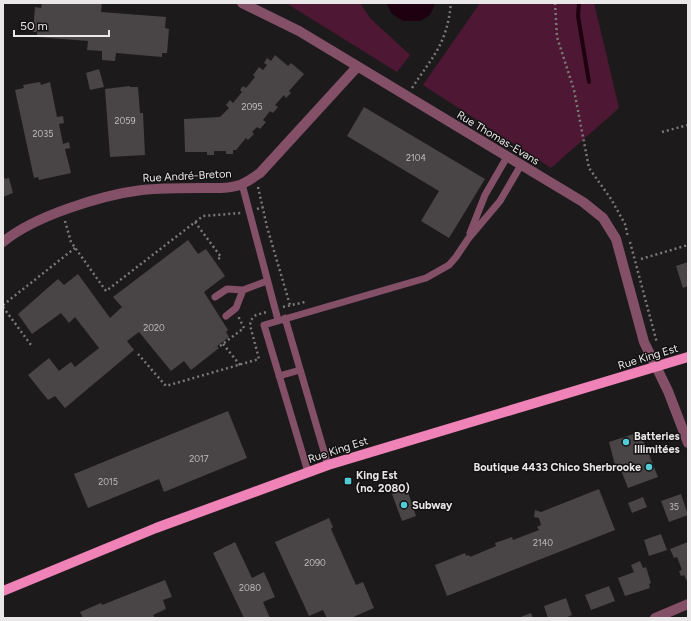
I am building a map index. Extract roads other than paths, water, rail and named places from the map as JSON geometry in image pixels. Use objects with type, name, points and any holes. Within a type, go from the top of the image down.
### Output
[{"type":"main road","name":"Rue King Est","points":[[3,591],[156,528],[328,465],[688,357]]},
{"type":"street","name":"Rue Thomas-Evans","points":[[242,3],[299,31],[593,209],[603,218],[616,239],[644,342],[668,391],[688,443]]},
{"type":"street","name":"Rue André-Breton","points":[[3,242],[24,228],[62,211],[99,199],[141,190],[220,188],[242,184],[253,178],[357,67]]},
{"type":"street","points":[[655,618],[688,604]]},
{"type":"lane","points":[[468,239],[485,195],[507,157]]},
{"type":"lane","points":[[308,472],[264,324],[426,278],[448,265],[500,202],[520,165]]},
{"type":"lane","points":[[242,184],[275,310],[282,319],[300,370],[328,465]]},
{"type":"lane","points":[[215,297],[227,288],[243,290],[268,281]]},
{"type":"lane","points":[[226,316],[236,308],[243,290]]},
{"type":"lane","points":[[279,376],[300,370]]},
{"type":"waterway","points":[[579,3],[578,16],[589,82]]},
{"type":"place","name":"Batteries Illimitées","points":[[626,442]]},
{"type":"place","name":"Boutique 4433 Chico Sherbrooke","points":[[649,467]]},
{"type":"place","name":"King Est (no. 2080)","points":[[348,481]]},
{"type":"place","name":"Subway","points":[[404,505]]}]
